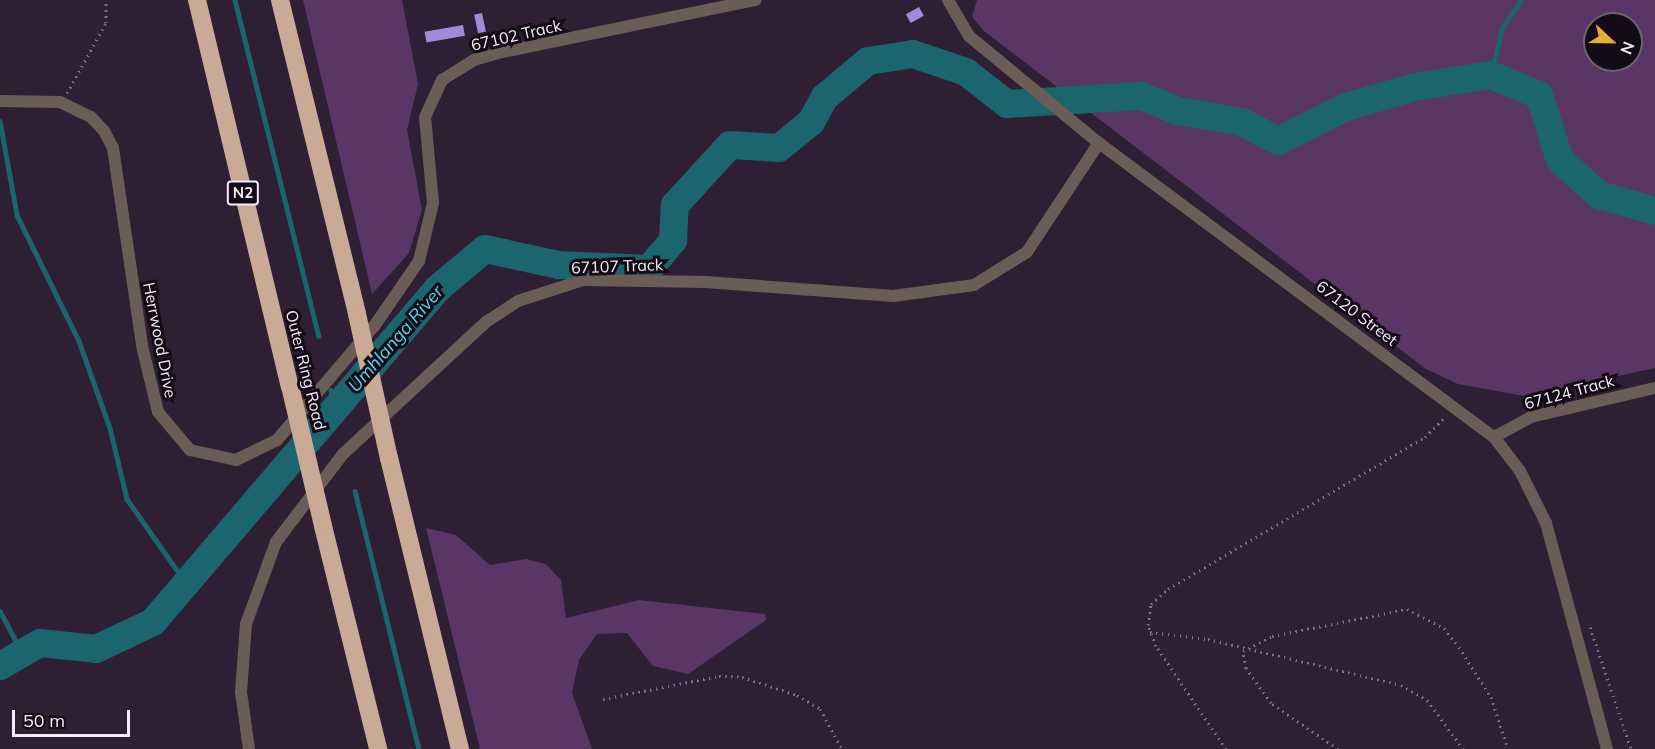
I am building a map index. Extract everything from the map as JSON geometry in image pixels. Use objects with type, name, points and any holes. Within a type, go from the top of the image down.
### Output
[{"type":"highway","name":"Outer Ring Road","points":[[197,0],[378,749]]},
{"type":"highway","points":[[280,0],[460,749]]},
{"type":"street","name":"67102 Track","points":[[375,325],[418,261],[432,224],[425,117],[442,80],[492,55],[756,0]]},
{"type":"street","name":"67120 Street","points":[[948,0],[969,36],[1065,112],[1099,143],[1494,436],[1520,471],[1546,523],[1607,749]]},
{"type":"street","name":"Herrwood Drive","points":[[0,100],[60,102],[91,117],[113,148],[152,394],[168,429],[190,450],[227,460],[267,448],[375,325]]},
{"type":"street","name":"67107 Track","points":[[249,749],[241,692],[246,624],[276,543],[343,454],[486,322],[529,296],[583,280],[706,282],[893,296],[974,285],[1027,252],[1099,143]]},
{"type":"street","name":"67124 Track","points":[[1494,436],[1531,417],[1655,388]]},
{"type":"path","points":[[60,102],[106,23],[106,0]]},
{"type":"path","points":[[1226,749],[1150,632],[1148,615],[1156,597],[1425,437],[1454,407]]},
{"type":"path","points":[[1243,651],[1272,636],[1407,609],[1444,628],[1459,647],[1491,698],[1508,749]]},
{"type":"path","points":[[1150,632],[1401,685],[1427,700],[1463,749]]},
{"type":"path","points":[[1243,651],[1246,668],[1271,703],[1338,749]]},
{"type":"path","points":[[603,699],[719,676],[742,677],[797,695],[820,709],[842,749]]},
{"type":"shaded area","points":[[303,0],[402,0],[418,84],[407,130],[422,210],[409,253],[372,294]]},
{"type":"shaded area","points":[[977,0],[1655,0],[1655,368],[1524,396],[1458,384],[1426,369],[984,31],[972,17]]},
{"type":"shaded area","points":[[426,528],[456,535],[490,565],[526,559],[546,564],[561,580],[566,618],[639,600],[765,614],[766,620],[688,674],[653,666],[627,633],[597,634],[579,660],[572,693],[592,749],[480,749]]},
{"type":"building","points":[[919,7],[924,16],[911,23],[906,14]]},
{"type":"building","points":[[482,13],[486,32],[478,33],[474,15]]},
{"type":"building","points":[[463,25],[465,36],[427,43],[425,32]]},
{"type":"waterway","points":[[235,0],[319,336]]},
{"type":"waterway","points":[[1491,75],[1502,28],[1521,0]]},
{"type":"waterway","name":"Umhlanga River","points":[[0,666],[40,643],[96,649],[153,622],[437,289],[485,249],[559,265],[649,269],[673,240],[675,205],[730,145],[779,148],[811,122],[825,97],[868,61],[913,54],[966,72],[1007,104],[1141,96],[1178,111],[1242,122],[1278,141],[1346,107],[1415,87],[1491,75],[1539,95],[1560,160],[1599,195],[1655,211]]},
{"type":"waterway","points":[[0,121],[17,215],[79,341],[110,428],[127,499],[186,583]]},
{"type":"waterway","points":[[331,390],[334,410]]},
{"type":"waterway","points":[[355,491],[419,749]]},
{"type":"waterway","points":[[0,611],[22,652]]}]
